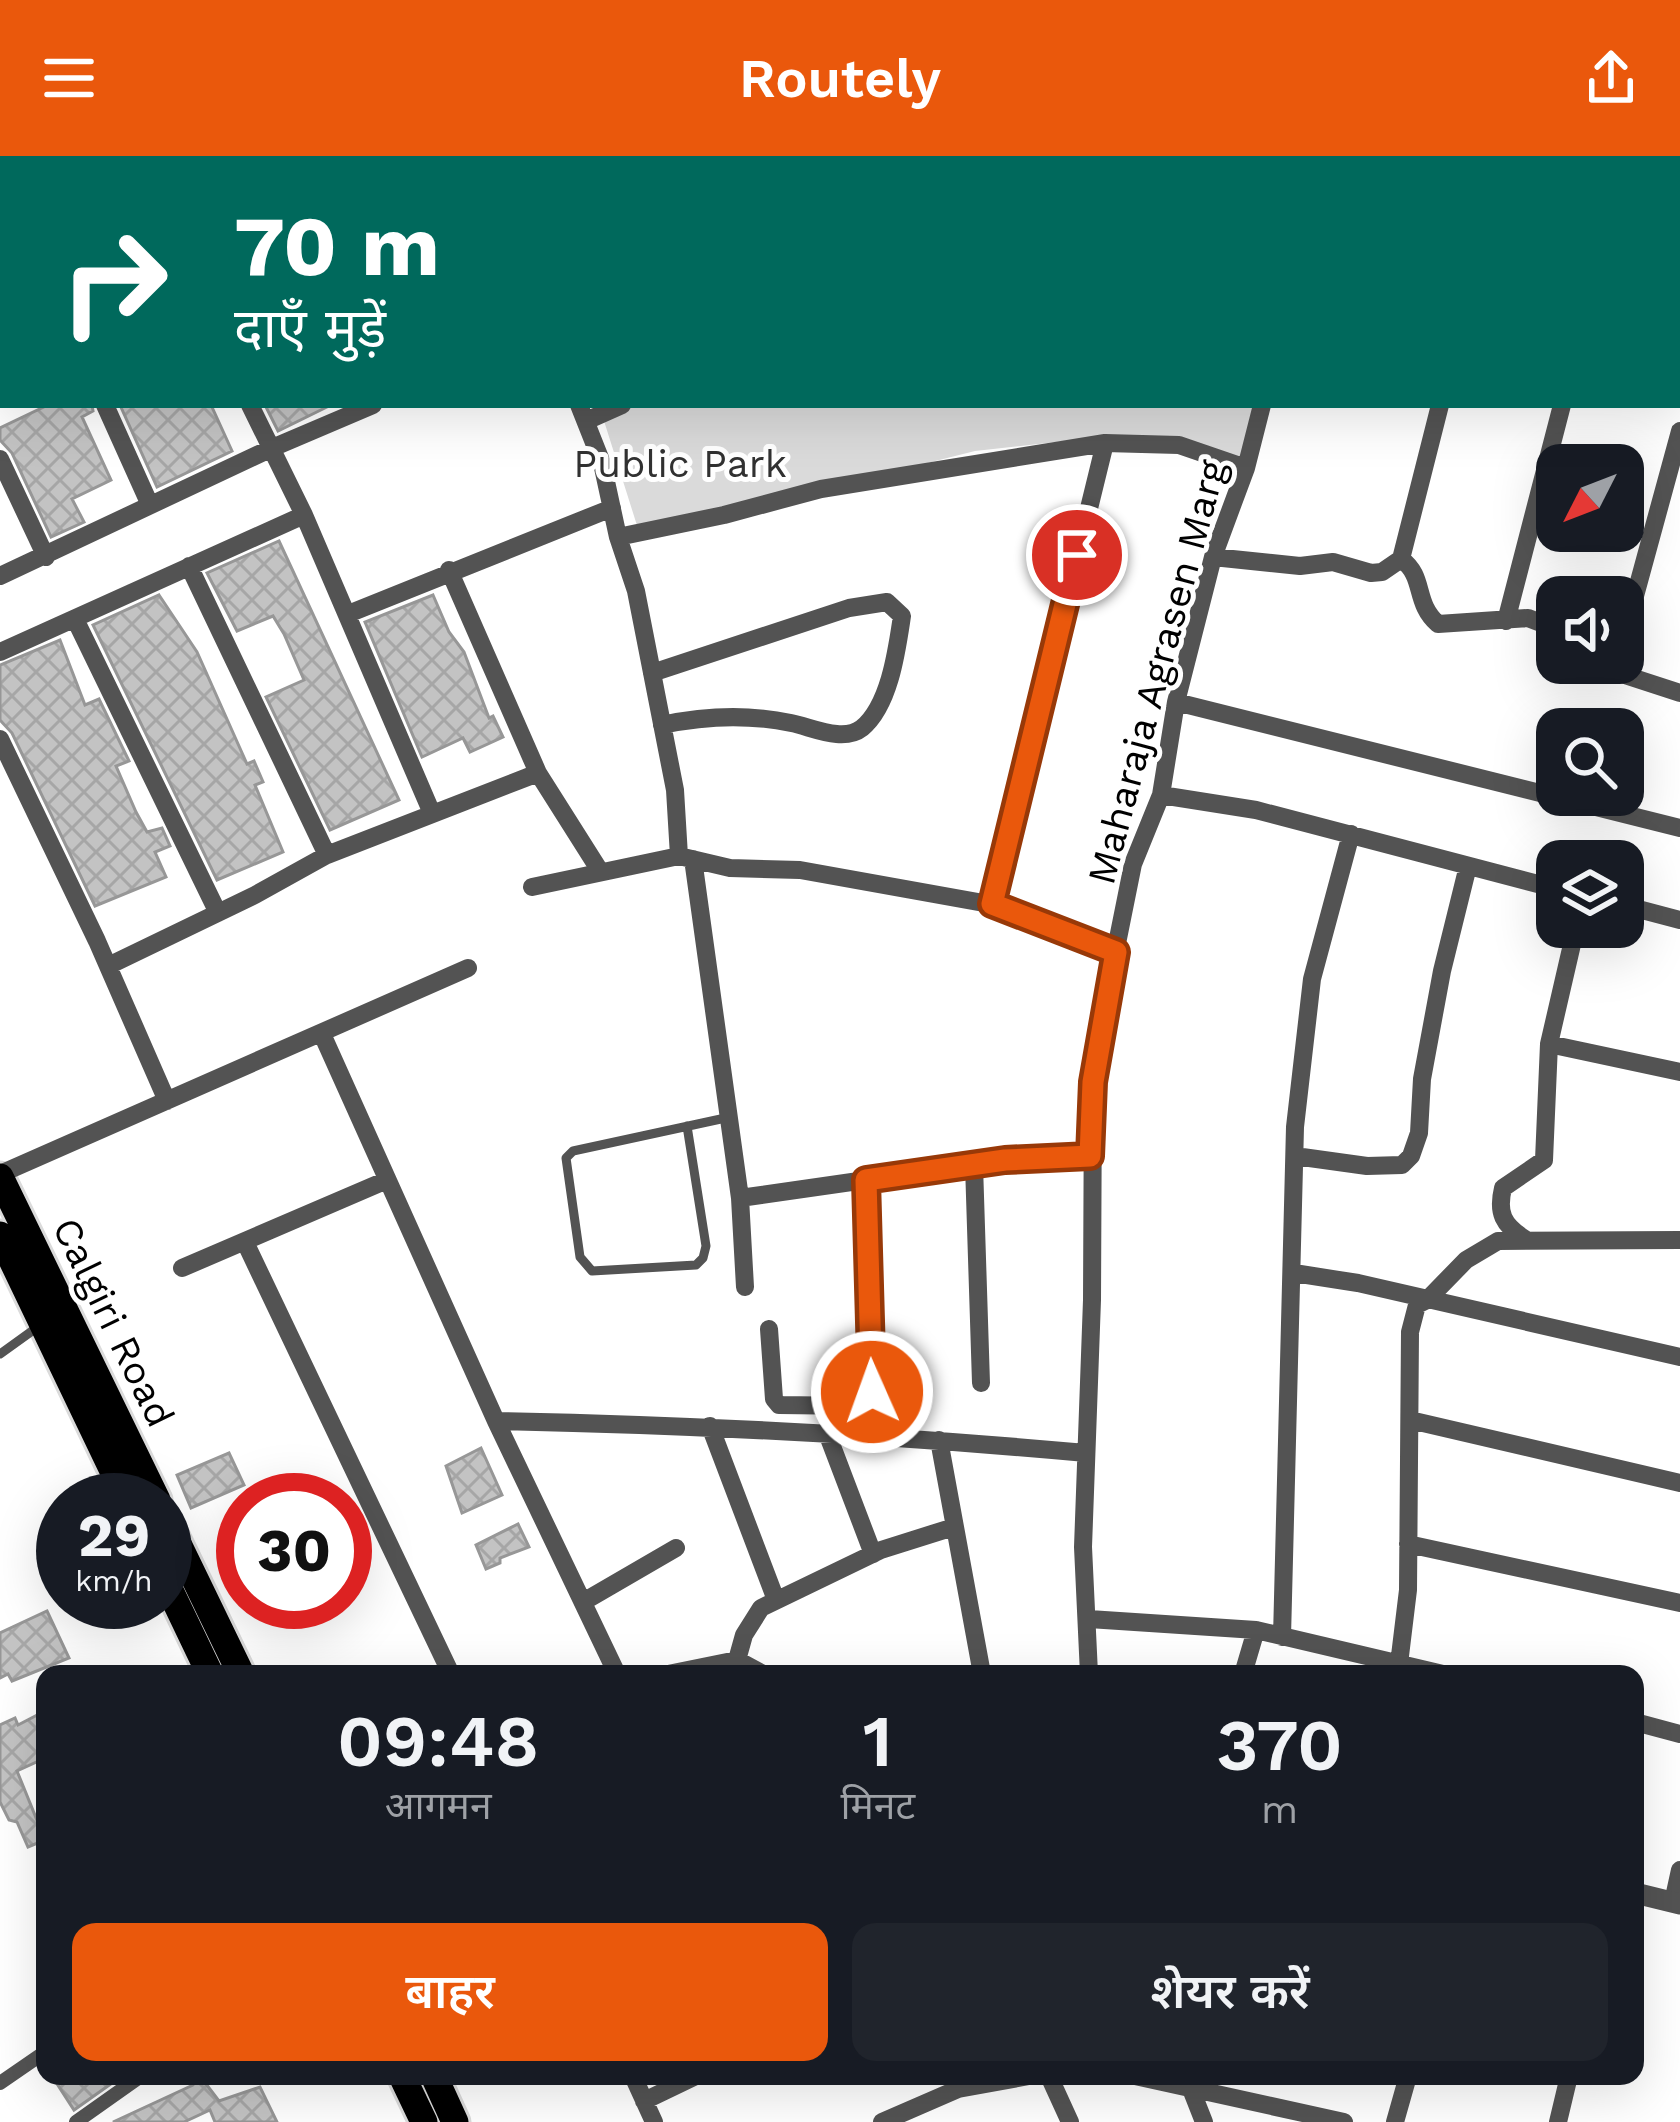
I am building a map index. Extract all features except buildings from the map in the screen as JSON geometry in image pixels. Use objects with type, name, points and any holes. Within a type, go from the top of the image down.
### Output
[{"type":"main road","name":"Calgiri Road","points":[[0,1176],[144,1473]]},
{"type":"main road","name":"Calgiri Road","points":[[0,1235],[114,1473]]},
{"type":"main road","points":[[192,1572],[238,1665]]},
{"type":"main road","points":[[188,1629],[206,1665]]},
{"type":"main road","points":[[406,2085],[424,2122]]},
{"type":"main road","points":[[438,2085],[455,2122]]},
{"type":"street","points":[[106,408],[150,505]]},
{"type":"street","points":[[252,408],[304,515],[431,811]]},
{"type":"street","points":[[0,576],[366,408]]},
{"type":"street","name":"Maharaja Agrasen Marg","points":[[1089,1665],[1082,1547],[1092,1300],[1093,1082],[1133,864],[1161,795],[1176,702],[1213,557],[1246,467],[1261,408]]},
{"type":"street","points":[[1213,557],[1300,566],[1334,562],[1382,572],[1401,559],[1439,408]]},
{"type":"street","points":[[1506,621],[1561,408]]},
{"type":"street","points":[[582,413],[602,463],[636,591],[675,790],[730,1117],[745,1287]]},
{"type":"street","points":[[1640,576],[1680,431]]},
{"type":"street","points":[[618,537],[821,489],[1105,443],[1179,445],[1246,467]]},
{"type":"street","points":[[992,904],[1105,443]]},
{"type":"street","points":[[0,459],[46,557]]},
{"type":"street","points":[[348,614],[612,508]]},
{"type":"street","points":[[0,652],[304,515]]},
{"type":"street","points":[[1401,559],[1417,579],[1424,611],[1438,624],[1536,621]]},
{"type":"street","points":[[189,566],[327,855]]},
{"type":"street","points":[[449,570],[538,772],[600,871]]},
{"type":"street","points":[[652,673],[849,608],[887,602],[902,616],[878,709],[860,730],[842,735],[785,721],[726,717],[662,725]]},
{"type":"street","points":[[75,619],[218,913]]},
{"type":"street","points":[[1644,679],[1680,693]]},
{"type":"street","points":[[1176,702],[1680,828]]},
{"type":"street","points":[[0,739],[167,1101]]},
{"type":"street","points":[[108,966],[327,855],[538,772]]},
{"type":"street","points":[[1161,795],[1256,809],[1536,884]]},
{"type":"street","points":[[1282,1636],[1294,1156],[1312,979],[1351,834]]},
{"type":"street","points":[[532,887],[686,857],[730,868],[800,870],[992,904],[1116,952]]},
{"type":"street","points":[[1294,1156],[1402,1166],[1411,1156],[1419,1133],[1422,1079],[1442,971],[1468,866]]},
{"type":"street","points":[[1644,911],[1680,920]]},
{"type":"street","points":[[1529,1241],[1507,1228],[1498,1208],[1503,1188],[1544,1160],[1549,1044],[1571,948]]},
{"type":"street","points":[[0,1176],[468,968]]},
{"type":"street","points":[[322,1034],[613,1665]]},
{"type":"street","points":[[1549,1044],[1680,1072]]},
{"type":"street","points":[[740,1198],[974,1165],[1090,1156]]},
{"type":"street","points":[[974,1165],[981,1383]]},
{"type":"street","points":[[182,1268],[387,1180]]},
{"type":"street","points":[[770,1329],[774,1399],[779,1406],[860,1406],[868,1400],[872,1392],[866,1180]]},
{"type":"street","points":[[1399,1664],[1408,1544],[1410,1332],[1417,1305],[1466,1260],[1498,1241],[1680,1240]]},
{"type":"street","points":[[245,1242],[447,1665]]},
{"type":"street","points":[[1294,1273],[1680,1357]]},
{"type":"street","points":[[496,1420],[710,1426],[1086,1453]]},
{"type":"street","points":[[1410,1420],[1680,1483]]},
{"type":"street","points":[[710,1426],[776,1600]]},
{"type":"street","points":[[827,1433],[873,1554]]},
{"type":"street","points":[[939,1440],[980,1665]]},
{"type":"street","points":[[737,1660],[744,1635],[761,1608],[873,1554],[954,1527]]},
{"type":"street","points":[[1408,1544],[1680,1603]]},
{"type":"street","points":[[583,1602],[676,1548]]},
{"type":"street","points":[[1089,1619],[1256,1630],[1372,1665]]},
{"type":"street","points":[[1246,1665],[1256,1630]]},
{"type":"street","points":[[712,1665],[737,1660],[746,1665]]},
{"type":"street","points":[[1387,1665],[1403,1665]]},
{"type":"street","points":[[1644,1724],[1680,1734]]},
{"type":"street","points":[[1644,1895],[1677,1903],[1680,1870]]},
{"type":"street","points":[[0,2083],[36,2058]]},
{"type":"street","points":[[76,2122],[128,2085]]},
{"type":"street","points":[[637,2085],[654,2122]]},
{"type":"street","points":[[644,2101],[677,2085]]},
{"type":"street","points":[[881,2122],[958,2089],[980,2085]]},
{"type":"street","points":[[1052,2085],[1070,2122]]},
{"type":"street","points":[[1174,2085],[1344,2122]]},
{"type":"street","points":[[1395,2122],[1405,2085]]},
{"type":"street","points":[[1558,2122],[1567,2085]]},
{"type":"street","points":[[1191,2089],[1204,2122]]},
{"type":"street","points":[[927,2102],[937,2122]]},
{"type":"lane","points":[[687,1126],[706,1246],[703,1258],[695,1264],[592,1271],[580,1257],[566,1158],[573,1151],[687,1126],[730,1117]]},
{"type":"lane","points":[[0,1354],[42,1324]]},
{"type":"green space","name":"Public Park","points":[[600,408],[1255,408],[1238,465],[1101,437],[975,451],[640,535]]},
{"type":"route","points":[[872,1392],[866,1180],[1005,1160],[1090,1156],[1093,1082],[1116,952],[992,904],[1077,555]]}]
